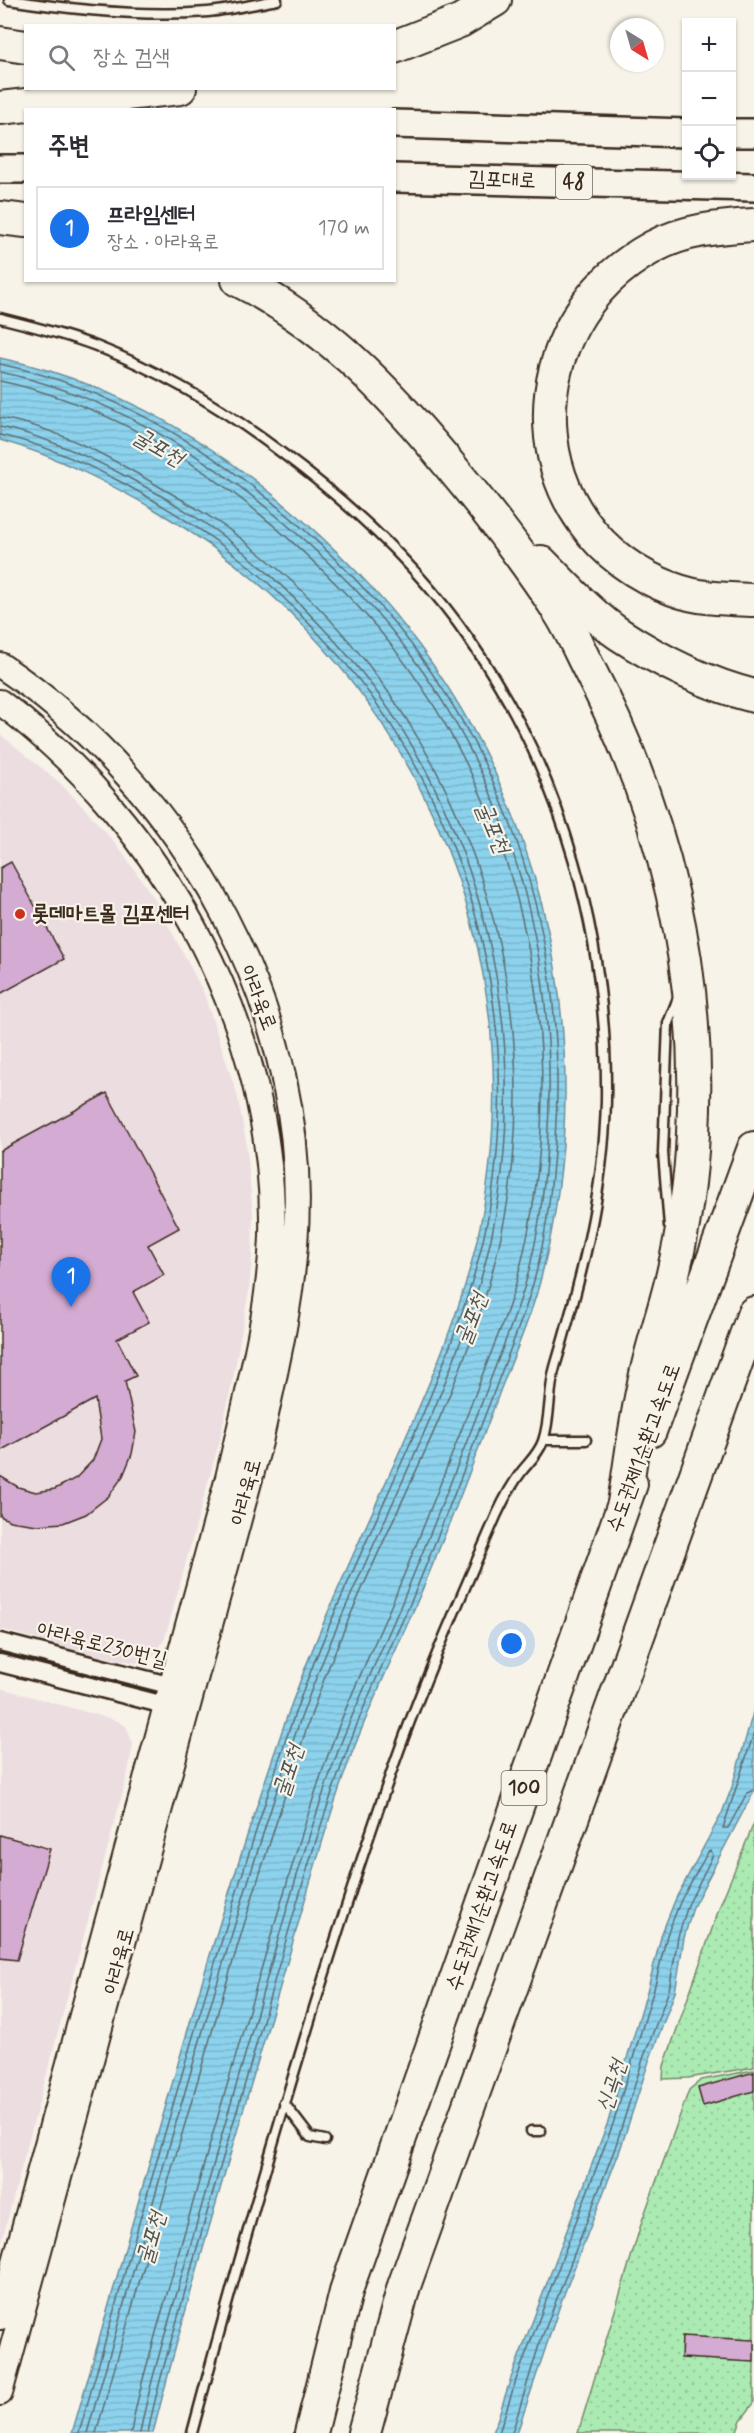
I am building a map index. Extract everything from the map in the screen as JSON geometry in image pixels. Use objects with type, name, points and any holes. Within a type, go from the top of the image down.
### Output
[{"type":"highway","points":[[396,46],[460,21],[495,0]]},
{"type":"highway","points":[[0,43],[24,47]]},
{"type":"highway","points":[[0,109],[163,90]]},
{"type":"highway","points":[[0,218],[24,221]]},
{"type":"highway","points":[[754,225],[697,230],[654,247],[621,269],[594,294],[573,327],[556,366],[550,397],[550,443],[559,479],[574,509],[602,543],[631,567],[673,589],[708,598],[754,600]]},
{"type":"highway","points":[[241,282],[323,333],[355,360],[412,421],[487,509],[561,615],[616,719],[649,803],[673,887],[687,972],[694,1052],[693,1134],[673,1276],[644,1381],[624,1503]]},
{"type":"highway","points":[[487,509],[618,634],[679,668],[731,690],[754,696]]},
{"type":"highway","name":"수도권제1순환고속도로","points":[[311,2433],[347,2288],[624,1503],[754,1148]]},
{"type":"highway","name":"100","points":[[364,2433],[404,2286],[754,1312]]},
{"type":"highway","points":[[728,1384],[754,1335]]},
{"type":"main road","points":[[0,109],[24,112]]},
{"type":"main road","points":[[396,124],[682,133]]},
{"type":"main road","points":[[736,133],[754,134]]},
{"type":"main road","points":[[0,169],[24,169]]},
{"type":"main road","name":"김포대로","points":[[396,178],[754,187]]},
{"type":"street","name":"아라육로","points":[[0,665],[53,704],[122,769],[171,827],[214,898],[246,963],[266,1011],[282,1072],[296,1181],[295,1244],[288,1304],[260,1442],[180,1699],[0,2317]]},
{"type":"street","name":"아라육로","points":[[0,702],[52,746],[100,792],[149,856],[221,982],[245,1046],[263,1125],[270,1176],[272,1237],[260,1339],[180,1699],[0,2393]]},
{"type":"street","name":"아라육로230번길","points":[[0,1642],[180,1699]]},
{"type":"street","name":"아라육로230번길","points":[[0,1663],[180,1699]]},
{"type":"lane","points":[[9,0],[49,6],[158,13],[209,12],[277,0]]},
{"type":"lane","points":[[0,318],[76,339],[168,377],[244,425],[324,484],[418,576],[453,617],[486,665],[523,733],[552,794],[588,919],[604,1018],[606,1110],[592,1229],[581,1282],[552,1380],[544,1440],[498,1510],[413,1710],[326,1967],[284,2103],[243,2241],[192,2433]]},
{"type":"lane","points":[[669,1232],[663,1153],[668,1023],[687,972]]},
{"type":"lane","points":[[670,1243],[673,1276]]},
{"type":"lane","points":[[544,1440],[586,1440]]},
{"type":"lane","points":[[284,2103],[310,2137],[325,2140]]},
{"type":"lane","points":[[531,2131],[541,2131]]},
{"type":"shaded area","points":[[0,734],[60,783],[87,811],[119,848],[154,898],[203,991],[237,1094],[246,1141],[253,1215],[252,1257],[249,1290],[235,1368],[220,1439],[165,1638],[154,1656],[136,1663],[94,1655],[0,1629]]},
{"type":"shaded area","points":[[0,1688],[115,1720],[126,1726],[133,1744],[128,1772],[0,2247]]},
{"type":"green space","points":[[754,1823],[754,2067],[688,2078],[663,2079],[664,2066],[721,1903]]},
{"type":"green space","points":[[754,2070],[754,2403],[741,2420],[736,2433],[578,2433],[642,2221],[689,2090],[701,2080]]},
{"type":"water","name":"굴포천","points":[[0,358],[51,371],[101,390],[148,412],[194,438],[280,500],[357,572],[420,647],[472,728],[513,815],[542,906],[560,1001],[565,1097],[558,1193],[538,1289],[457,1504],[423,1588],[376,1693],[345,1772],[316,1862],[210,2223],[153,2433],[72,2433],[199,1991],[283,1728],[321,1628],[429,1385],[468,1277],[475,1249],[492,1140],[491,1032],[473,927],[438,827],[389,734],[325,649],[247,574],[157,511],[119,490],[61,462],[0,440]]},
{"type":"water","points":[[754,1709],[754,1791],[693,1907],[684,1938],[675,1992],[649,2061],[620,2150],[561,2302],[517,2433],[493,2433],[511,2378],[608,2122],[662,1933],[676,1898],[722,1813],[732,1787]]},
{"type":"building","name":"롯데마트몰 김포센터","points":[[11,862],[64,959],[0,994],[0,868]]},
{"type":"building","points":[[107,1093],[179,1228],[148,1245],[164,1275],[133,1292],[149,1322],[117,1339],[136,1376],[125,1381],[136,1432],[132,1454],[123,1476],[109,1496],[86,1514],[63,1523],[37,1525],[10,1521],[0,1516],[0,1476],[18,1487],[36,1492],[55,1489],[76,1478],[93,1460],[101,1439],[95,1399],[0,1451],[0,1151]]},
{"type":"building","points":[[0,1835],[50,1849],[17,1960],[0,1958]]},
{"type":"building","points":[[754,2072],[754,2091],[703,2106],[698,2088]]},
{"type":"building","points":[[682,2336],[754,2340],[754,2362],[681,2358]]},
{"type":"place","name":"롯데마트몰 김포센터","points":[[20,914]]},
{"type":"place","name":"프라임센터","points":[[71,1307]]},
{"type":"water label","name":"신곡천","points":[[612,2086]]}]
